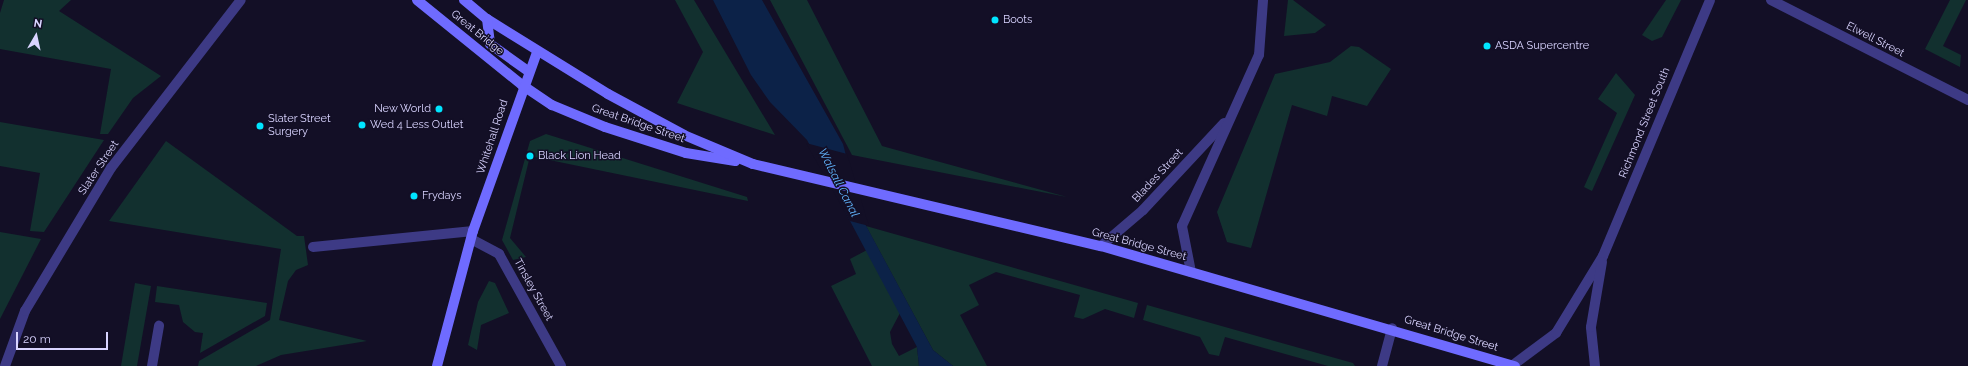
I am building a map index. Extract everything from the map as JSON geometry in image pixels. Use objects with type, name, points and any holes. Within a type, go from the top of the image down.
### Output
[{"type":"street","name":"Slater Street","points":[[5,366],[25,311],[111,168],[241,0]]},
{"type":"street","name":"Great Bridge","points":[[417,0],[522,85]]},
{"type":"street","name":"Great Bridge","points":[[464,0],[487,19],[537,52]]},
{"type":"street","name":"Blades Street","points":[[1191,272],[1182,226],[1229,117],[1259,55],[1263,0]]},
{"type":"street","name":"Richmond Street South","points":[[1514,366],[1556,333],[1604,256],[1710,0]]},
{"type":"street","name":"Elwell Street","points":[[1771,0],[1968,100]]},
{"type":"street","name":"Great Bridge","points":[[487,19],[490,44],[528,71]]},
{"type":"street","name":"Whitehall Road","points":[[437,366],[472,235],[522,85],[537,52]]},
{"type":"street","name":"Great Bridge Street","points":[[537,52],[684,135],[753,164],[790,175],[1101,246],[1392,328],[1514,366]]},
{"type":"street","name":"Great Bridge Street","points":[[522,85],[552,105],[605,127],[686,153],[753,164]]},
{"type":"street","name":"Blades Street","points":[[1101,246],[1144,210],[1229,117]]},
{"type":"street","points":[[313,248],[472,235]]},
{"type":"street","name":"Tinsley Street","points":[[472,235],[499,254],[561,366]]},
{"type":"street","name":"Richmond Street South","points":[[1595,366],[1591,327],[1604,256]]},
{"type":"street","points":[[152,366],[159,326]]},
{"type":"street","points":[[1382,366],[1392,328]]},
{"type":"green space","points":[[4,0],[71,0],[59,11],[161,76],[133,98],[108,134],[100,134],[111,69],[0,49],[0,13]]},
{"type":"green space","points":[[675,0],[694,0],[775,135],[677,103],[703,52]]},
{"type":"green space","points":[[770,0],[807,0],[882,146],[1067,197],[852,155]]},
{"type":"green space","points":[[1288,0],[1293,0],[1326,25],[1315,33],[1284,36]]},
{"type":"green space","points":[[1666,0],[1681,0],[1662,37],[1652,41],[1642,35]]},
{"type":"green space","points":[[1950,0],[1966,0],[1943,46],[1961,55],[1960,67],[1925,49]]},
{"type":"green space","points":[[1351,46],[1359,47],[1391,69],[1367,106],[1332,96],[1327,116],[1292,105],[1251,248],[1227,242],[1217,212],[1275,74],[1330,62]]},
{"type":"green space","points":[[1616,73],[1635,95],[1592,191],[1584,187],[1617,113],[1598,99]]},
{"type":"green space","points":[[0,122],[104,140],[44,232],[30,231],[40,173],[0,166]]},
{"type":"green space","points":[[546,134],[747,197],[748,201],[530,156],[510,238],[526,257],[513,260],[502,240],[530,141]]},
{"type":"green space","points":[[166,141],[297,236],[304,236],[308,265],[296,270],[288,281],[279,320],[367,341],[281,355],[256,366],[198,366],[199,361],[270,320],[281,249],[109,221]]},
{"type":"green space","points":[[866,226],[1138,303],[1134,318],[1105,309],[1083,319],[1074,317],[1080,295],[996,272],[969,285],[979,305],[960,315],[987,366],[953,366],[933,350]]},
{"type":"green space","points":[[0,232],[41,239],[0,319]]},
{"type":"green space","points":[[867,250],[900,313],[890,332],[892,344],[899,356],[917,347],[919,366],[872,366],[831,286],[856,274],[850,259]]},
{"type":"green space","points":[[489,281],[495,283],[509,313],[481,325],[477,350],[468,345],[478,302]]},
{"type":"green space","points":[[135,283],[151,286],[137,366],[121,366]]},
{"type":"green space","points":[[157,286],[267,303],[265,316],[200,353],[203,333],[195,332],[183,322],[179,305],[155,302]]},
{"type":"green space","points":[[1147,305],[1353,363],[1355,366],[1328,366],[1225,337],[1219,356],[1209,354],[1200,337],[1143,320]]},
{"type":"water","name":"Walsall Canal","points":[[713,0],[762,0],[843,144],[863,220],[933,350],[953,366],[919,366],[917,347],[807,140],[770,102],[751,75]]},
{"type":"pier","points":[[806,143],[847,154],[869,226],[850,221]]},
{"type":"place","name":"Boots","points":[[995,20]]},
{"type":"place","name":"ASDA Supercentre","points":[[1487,46]]},
{"type":"place","name":"New World","points":[[439,109]]},
{"type":"place","name":"Wed 4 Less Outlet","points":[[362,125]]},
{"type":"place","name":"Slater Street Surgery","points":[[260,126]]},
{"type":"place","name":"Black Lion Head","points":[[530,156]]},
{"type":"place","name":"Frydays","points":[[414,196]]}]
